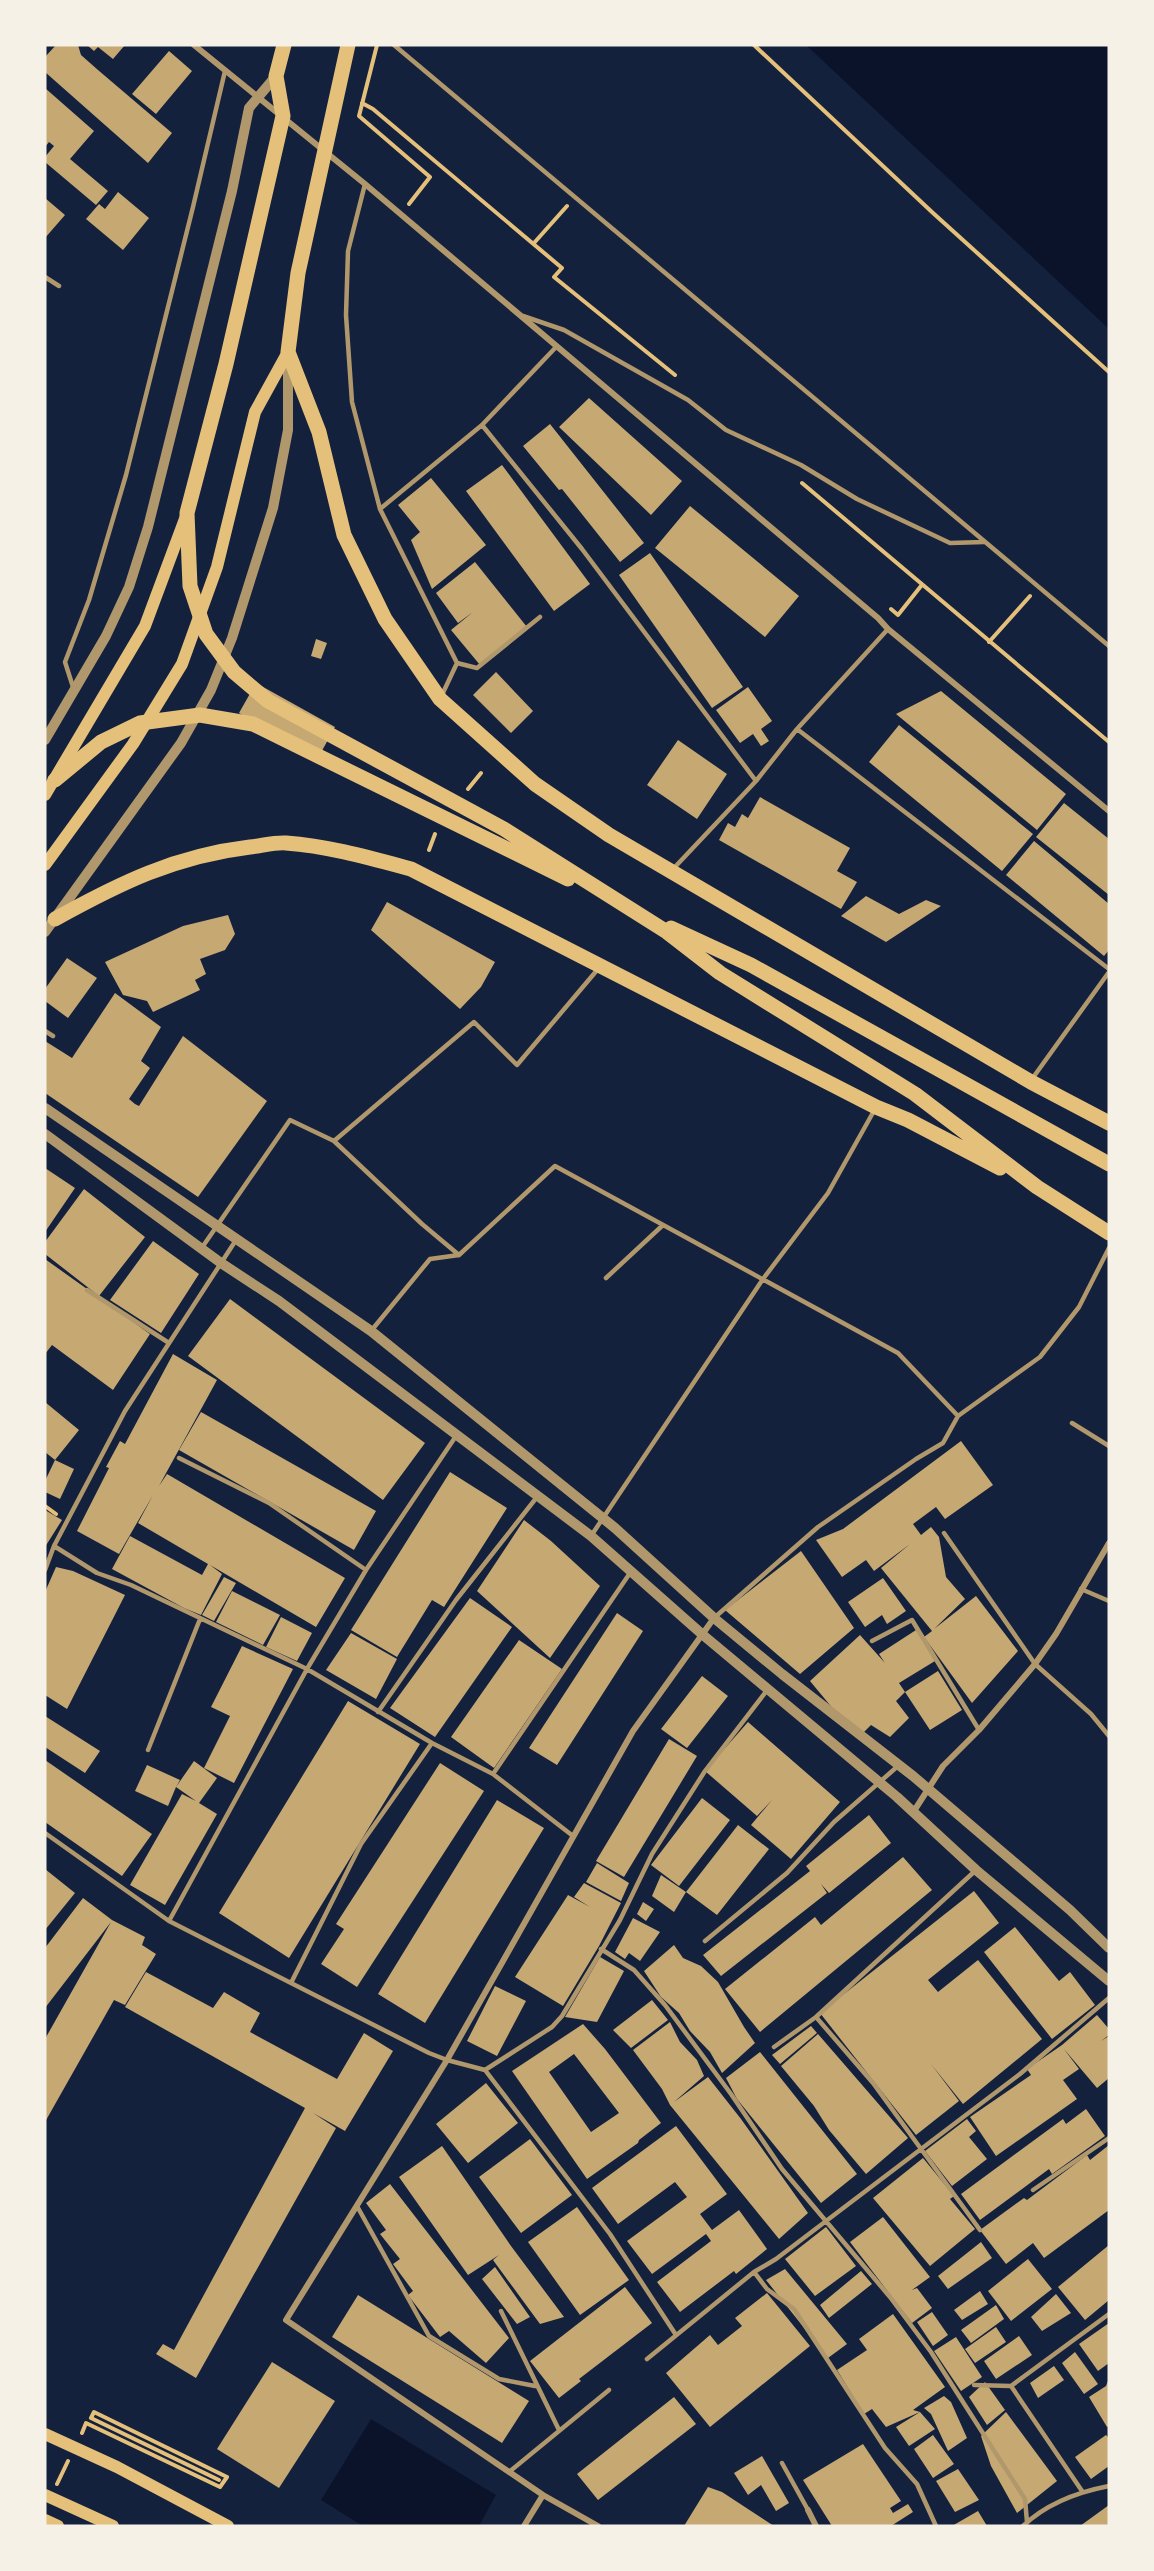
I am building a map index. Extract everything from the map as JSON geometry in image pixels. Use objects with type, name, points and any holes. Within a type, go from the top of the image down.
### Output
[{"type":"main road","points":[[45,795],[145,626],[187,513],[226,364],[283,116],[276,76],[284,45]]},
{"type":"main road","points":[[45,865],[133,744],[182,664],[217,567],[255,412],[288,352],[298,273],[348,45]]},
{"type":"main road","points":[[288,352],[319,432],[344,535],[385,619],[440,699],[535,784],[609,835],[1030,1082],[1109,1123]]},
{"type":"main road","points":[[187,513],[190,586],[206,634],[234,672],[268,701],[504,829],[667,932],[720,973],[915,1094],[1037,1187],[1109,1233]]},
{"type":"main road","points":[[55,780],[101,742],[140,723],[200,714],[254,724],[574,882],[752,965],[1109,1164]]},
{"type":"main road","points":[[55,919],[116,886],[157,868],[222,850],[284,843],[351,853],[417,871],[876,1107],[909,1120],[1037,1187]]},
{"type":"main road","points":[[45,2434],[117,2467],[228,2526]]},
{"type":"main road","points":[[50,2491],[113,2526]]},
{"type":"main road","points":[[45,2520],[58,2526]]},
{"type":"street","points":[[194,45],[365,184],[879,618],[888,629],[1109,811]]},
{"type":"street","points":[[45,740],[75,693],[129,587],[148,527],[232,191],[249,108],[276,76]]},
{"type":"street","points":[[45,932],[181,743],[211,690],[232,638],[273,508],[288,430],[288,352]]},
{"type":"street","points":[[45,1108],[371,1331],[603,1518],[714,1618],[900,1765],[1070,1910],[1109,1948]]},
{"type":"street","points":[[45,1134],[201,1249],[279,1301],[591,1536],[703,1635],[914,1811],[976,1870],[1109,1981]]},
{"type":"street","points":[[914,1811],[943,1766],[979,1730],[1035,1664],[1056,1634],[1109,1544]]},
{"type":"street","points":[[598,2526],[543,2495],[286,2320],[447,2060],[633,1731],[714,1618]]},
{"type":"street","points":[[524,2526],[543,2495]]},
{"type":"street","points":[[808,2511],[816,2526]]},
{"type":"lane","points":[[394,45],[1109,646]]},
{"type":"lane","points":[[75,693],[65,662],[89,600],[126,476],[191,218],[225,71]]},
{"type":"lane","points":[[365,184],[348,252],[346,315],[352,402],[380,509],[458,663],[477,668],[540,617]]},
{"type":"lane","points":[[45,277],[58,286]]},
{"type":"lane","points":[[521,315],[564,330],[688,400],[726,430],[801,465],[857,499],[950,543],[984,542]]},
{"type":"lane","points":[[380,509],[482,425],[557,346]]},
{"type":"lane","points":[[482,425],[582,549],[756,781]]},
{"type":"lane","points":[[672,870],[756,781],[797,729],[888,629]]},
{"type":"lane","points":[[440,699],[458,663]]},
{"type":"lane","points":[[797,729],[1109,971],[1030,1082]]},
{"type":"lane","points":[[334,1141],[474,1022],[517,1065],[600,966]]},
{"type":"lane","points":[[45,1031],[53,1036]]},
{"type":"lane","points":[[591,1536],[763,1279],[828,1193],[876,1107]]},
{"type":"lane","points":[[201,1249],[290,1120],[334,1141],[422,1224],[459,1255]]},
{"type":"lane","points":[[371,1331],[429,1259],[459,1255],[555,1166],[898,1353],[958,1416]]},
{"type":"lane","points":[[606,1278],[663,1225]]},
{"type":"lane","points":[[45,1570],[54,1546],[125,1411],[236,1240]]},
{"type":"lane","points":[[714,1618],[818,1527],[943,1443],[958,1416],[1040,1357],[1079,1307],[1109,1248]]},
{"type":"lane","points":[[87,1290],[169,1343]]},
{"type":"lane","points":[[1072,1423],[1109,1446]]},
{"type":"lane","points":[[169,1921],[307,1669],[366,1570],[457,1434]]},
{"type":"lane","points":[[179,1458],[270,1503],[366,1570]]},
{"type":"lane","points":[[378,1712],[456,1600],[538,1495]]},
{"type":"lane","points":[[944,1533],[1035,1664],[1091,1714],[1109,1736]]},
{"type":"lane","points":[[54,1546],[97,1573],[131,1585],[307,1669],[432,1743],[493,1774],[573,1836]]},
{"type":"lane","points":[[493,1774],[631,1571]]},
{"type":"lane","points":[[1081,1589],[1109,1601]]},
{"type":"lane","points":[[148,1750],[200,1619]]},
{"type":"lane","points":[[872,1641],[912,1620],[979,1730]]},
{"type":"lane","points":[[485,2070],[552,2027],[562,2016],[620,1920],[652,1854],[705,1771],[768,1689]]},
{"type":"lane","points":[[291,1983],[361,1844],[432,1743]]},
{"type":"lane","points":[[705,1941],[787,1873],[834,1822],[900,1765]]},
{"type":"lane","points":[[45,1833],[169,1921],[447,2060],[485,2070],[610,2234],[676,2335]]},
{"type":"lane","points":[[774,2047],[816,2017],[976,1870]]},
{"type":"lane","points":[[601,1949],[634,1970],[665,2005],[731,2094],[782,2169],[887,2293],[931,2352],[1025,2499],[1027,2522]]},
{"type":"lane","points":[[647,2359],[753,2273],[776,2259],[1020,2074],[1109,1998]]},
{"type":"lane","points":[[816,2017],[873,2083],[980,2230]]},
{"type":"lane","points":[[1033,2190],[1109,2138]]},
{"type":"lane","points":[[357,2206],[429,2336],[499,2379],[535,2386]]},
{"type":"lane","points":[[753,2273],[767,2289],[794,2310],[885,2448],[918,2484],[936,2526]]},
{"type":"lane","points":[[501,2311],[535,2386],[559,2430]]},
{"type":"lane","points":[[974,2385],[1011,2386],[1109,2314]]},
{"type":"lane","points":[[1011,2386],[1082,2491]]},
{"type":"lane","points":[[509,2472],[609,2390]]},
{"type":"lane","points":[[782,2463],[808,2511]]},
{"type":"lane","points":[[1023,2526],[1056,2503],[1082,2491],[1109,2486]]},
{"type":"path","points":[[377,45],[359,116],[430,177],[400,215]]},
{"type":"path","points":[[754,45],[933,213],[1109,372]]},
{"type":"path","points":[[362,103],[374,109],[534,243],[562,268],[554,277],[678,377]]},
{"type":"path","points":[[534,243],[575,196]]},
{"type":"path","points":[[800,482],[1109,742]]},
{"type":"path","points":[[879,618],[889,607],[898,615],[921,586]]},
{"type":"path","points":[[989,642],[1038,586]]},
{"type":"path","points":[[81,2434],[86,2423],[220,2487],[227,2477],[94,2412],[92,2418],[219,2480]]},
{"type":"path","points":[[50,2491],[71,2455]]},
{"type":"water","points":[[806,45],[1109,45],[1109,329]]},
{"type":"water","points":[[371,2419],[496,2495],[479,2526],[363,2526],[321,2500]]},
{"type":"building","points":[[56,45],[78,45],[81,55],[172,133],[148,163],[45,72],[45,57]]},
{"type":"building","points":[[87,45],[125,45],[113,59],[98,47],[94,51]]},
{"type":"building","points":[[169,51],[192,71],[156,114],[132,94]]},
{"type":"building","points":[[45,88],[94,131],[70,159],[108,191],[96,205],[45,162],[45,157],[54,146],[49,142],[45,147]]},
{"type":"building","points":[[118,192],[149,218],[123,250],[86,219],[99,204],[105,209]]},
{"type":"building","points":[[45,198],[65,215],[45,238]]},
{"type":"building","points":[[589,398],[682,481],[651,515],[559,427]]},
{"type":"building","points":[[550,424],[644,543],[620,562],[562,489],[559,490],[523,446]]},
{"type":"building","points":[[502,465],[590,584],[554,611],[466,491]]},
{"type":"building","points":[[431,478],[486,545],[432,589],[411,540],[420,532],[398,505]]},
{"type":"building","points":[[690,506],[799,596],[765,637],[655,548]]},
{"type":"building","points":[[650,553],[743,687],[712,708],[619,575]]},
{"type":"building","points":[[475,562],[527,627],[480,665],[451,630],[473,612],[458,623],[436,593]]},
{"type":"building","points":[[316,639],[327,643],[321,659],[311,656]]},
{"type":"building","points":[[496,672],[533,711],[511,733],[473,695]]},
{"type":"building","points":[[256,683],[335,727],[318,758],[239,713]]},
{"type":"building","points":[[748,687],[772,721],[761,729],[769,741],[761,746],[753,734],[740,743],[716,710]]},
{"type":"building","points":[[941,691],[1066,794],[1037,830],[896,714]]},
{"type":"building","points":[[899,725],[1033,834],[1002,871],[869,762]]},
{"type":"building","points":[[678,740],[727,774],[697,819],[647,785]]},
{"type":"building","points":[[760,797],[850,848],[837,871],[857,882],[841,909],[719,840],[728,823],[735,827],[742,814],[748,818]]},
{"type":"building","points":[[1064,803],[1109,839],[1109,895],[1036,837]]},
{"type":"building","points":[[1034,841],[1109,904],[1109,950],[1104,956],[1006,875]]},
{"type":"building","points":[[866,896],[899,914],[926,900],[941,906],[886,942],[841,916]]},
{"type":"building","points":[[387,902],[495,962],[481,987],[460,1009],[371,930]]},
{"type":"building","points":[[228,915],[235,934],[225,950],[200,959],[206,974],[195,980],[200,990],[153,1012],[147,1001],[123,995],[105,962],[183,926]]},
{"type":"building","points":[[67,958],[97,978],[68,1018],[45,1001],[45,989]]},
{"type":"building","points":[[115,993],[161,1027],[141,1061],[150,1068],[129,1099],[135,1104],[139,1106],[183,1036],[267,1101],[198,1197],[45,1093],[45,1041],[72,1058]]},
{"type":"building","points":[[45,1168],[75,1188],[45,1232]]},
{"type":"building","points":[[84,1189],[145,1237],[99,1296],[45,1254],[45,1242]]},
{"type":"building","points":[[153,1241],[199,1274],[161,1333],[110,1300]]},
{"type":"building","points":[[45,1259],[150,1334],[113,1390],[52,1345],[45,1354]]},
{"type":"building","points":[[230,1299],[425,1443],[383,1500],[188,1356]]},
{"type":"building","points":[[173,1354],[217,1380],[159,1486],[167,1474],[345,1578],[316,1627],[210,1565],[222,1574],[201,1615],[112,1569],[130,1536],[202,1575],[208,1564],[138,1523],[153,1495],[119,1554],[77,1531],[120,1441],[125,1444]]},
{"type":"building","points":[[45,1402],[79,1430],[55,1460],[45,1452]]},
{"type":"building","points":[[201,1412],[376,1511],[354,1550],[179,1450]]},
{"type":"building","points":[[961,1441],[993,1485],[945,1519],[936,1507],[913,1524],[921,1535],[931,1527],[939,1537],[946,1577],[965,1599],[934,1629],[976,1596],[1018,1651],[972,1703],[924,1637],[932,1631],[881,1568],[910,1544],[874,1571],[866,1560],[842,1577],[816,1540],[843,1529]]},
{"type":"building","points":[[55,1460],[74,1469],[60,1499],[45,1492],[45,1481]]},
{"type":"building","points":[[450,1472],[507,1508],[444,1607],[432,1600],[397,1657],[351,1630]]},
{"type":"building","points":[[45,1510],[62,1520],[45,1547]]},
{"type":"building","points":[[524,1520],[551,1541],[600,1586],[550,1658],[477,1591]]},
{"type":"building","points":[[801,1551],[854,1628],[800,1674],[725,1610]]},
{"type":"building","points":[[56,1567],[73,1571],[125,1595],[67,1709],[45,1695],[45,1592]]},
{"type":"building","points":[[224,1577],[236,1583],[214,1621],[202,1615]]},
{"type":"building","points":[[883,1578],[906,1611],[887,1624],[882,1615],[865,1627],[848,1602]]},
{"type":"building","points":[[232,1591],[280,1615],[263,1645],[216,1622]]},
{"type":"building","points":[[470,1598],[512,1627],[435,1737],[390,1708]]},
{"type":"building","points":[[617,1613],[643,1631],[557,1765],[529,1748]]},
{"type":"building","points":[[281,1617],[312,1633],[297,1661],[266,1647]]},
{"type":"building","points":[[916,1630],[935,1661],[899,1683],[905,1692],[896,1701],[909,1718],[890,1737],[871,1725],[863,1733],[834,1710],[810,1681],[860,1635],[885,1663],[879,1654]]},
{"type":"building","points":[[351,1633],[397,1659],[376,1699],[326,1670]]},
{"type":"building","points":[[519,1640],[562,1669],[494,1768],[451,1737]]},
{"type":"building","points":[[242,1646],[293,1669],[234,1783],[204,1768],[230,1716],[211,1707]]},
{"type":"building","points":[[938,1671],[962,1710],[930,1730],[905,1692]]},
{"type":"building","points":[[702,1676],[728,1696],[687,1748],[661,1729]]},
{"type":"building","points":[[348,1701],[420,1744],[289,1958],[219,1913]]},
{"type":"building","points":[[45,1716],[100,1751],[85,1773],[45,1747]]},
{"type":"building","points":[[748,1722],[840,1802],[791,1859],[751,1825],[772,1800],[757,1816],[705,1771]]},
{"type":"building","points":[[669,1739],[697,1756],[624,1877],[596,1861]]},
{"type":"building","points":[[45,1760],[152,1834],[122,1876],[45,1822]]},
{"type":"building","points":[[194,1761],[217,1778],[199,1803],[217,1814],[165,1905],[130,1885],[182,1794],[196,1801],[176,1787]]},
{"type":"building","points":[[440,1763],[484,1791],[357,1987],[321,1964],[344,1929],[336,1924]]},
{"type":"building","points":[[147,1765],[180,1780],[168,1806],[135,1791]]},
{"type":"building","points":[[702,1798],[730,1820],[679,1886],[651,1865]]},
{"type":"building","points":[[497,1800],[544,1828],[425,2023],[378,1994]]},
{"type":"building","points":[[869,1815],[891,1843],[829,1893],[821,1884],[827,1893],[721,1976],[703,1955],[810,1871],[806,1866]]},
{"type":"building","points":[[738,1825],[769,1849],[717,1915],[686,1892]]},
{"type":"building","points":[[903,1857],[932,1890],[760,2032],[725,1989],[815,1917],[821,1925]]},
{"type":"building","points":[[597,1863],[629,1883],[621,1901],[586,1882]]},
{"type":"building","points":[[45,1869],[75,1893],[45,1930]]},
{"type":"building","points":[[661,1875],[686,1892],[674,1912],[652,1896]]},
{"type":"building","points":[[584,1883],[621,1903],[599,1946],[563,2006],[515,1977],[568,1895],[590,1907],[574,1897]]},
{"type":"building","points":[[974,1891],[999,1923],[928,1980],[938,1992],[978,1960],[1042,2039],[963,2104],[931,2064],[959,2101],[916,2135],[820,2013]]},
{"type":"building","points":[[83,1898],[112,1920],[145,1937],[142,1945],[156,1954],[125,2005],[114,2000],[45,2122],[45,2039],[111,1922],[45,2008],[45,1948]]},
{"type":"building","points":[[643,1902],[654,1909],[646,1921],[637,1914]]},
{"type":"building","points":[[633,1918],[660,1932],[640,1961],[629,1953],[625,1959],[615,1952]]},
{"type":"building","points":[[1015,1927],[1059,1981],[1070,1972],[1095,2005],[1052,2039],[984,1952]]},
{"type":"building","points":[[674,1945],[683,1958],[701,1966],[718,1982],[755,2043],[722,2073],[710,2052],[690,2031],[679,2013],[661,1997],[644,1971]]},
{"type":"building","points":[[600,1957],[624,1971],[597,2022],[565,2017]]},
{"type":"building","points":[[146,1972],[213,2008],[224,1992],[260,2013],[250,2032],[337,2079],[364,2033],[393,2051],[345,2131],[313,2113],[336,2128],[196,2378],[156,2354],[163,2344],[174,2350],[305,2108],[125,2007]]},
{"type":"building","points":[[495,1986],[526,2001],[497,2056],[467,2041]]},
{"type":"building","points":[[652,2000],[668,2020],[631,2048],[613,2030]]},
{"type":"building","points":[[1097,2015],[1109,2029],[1109,2035],[1101,2041],[1109,2036],[1109,2078],[1097,2088],[1064,2049],[1079,2069],[1063,2080],[1077,2099],[996,2156],[970,2117],[1031,2075],[1027,2069],[1062,2045]]},
{"type":"building","points":[[670,2022],[680,2042],[697,2060],[704,2076],[674,2102],[708,2077],[808,2213],[779,2239],[670,2105],[662,2089],[633,2050]]},
{"type":"building","points":[[583,2024],[605,2049],[661,2123],[638,2143],[587,2179],[512,2071]],"holes":[[[574,2054],[619,2113],[591,2132],[549,2072]]]},
{"type":"building","points":[[811,2026],[817,2033],[780,2064],[772,2055]]},
{"type":"building","points":[[818,2034],[908,2138],[866,2174],[829,2130],[814,2106],[781,2066]]},
{"type":"building","points":[[760,2052],[857,2174],[821,2203],[737,2099],[726,2078]]},
{"type":"building","points":[[486,2083],[518,2123],[468,2163],[436,2124]]},
{"type":"building","points":[[1086,2109],[1105,2136],[1052,2174],[1049,2169],[980,2220],[961,2194],[1063,2119],[1066,2124]]},
{"type":"building","points":[[967,2119],[976,2131],[969,2137],[987,2159],[952,2186],[925,2151]]},
{"type":"building","points":[[676,2126],[727,2194],[700,2214],[712,2230],[739,2210],[767,2249],[736,2274],[734,2271],[680,2312],[657,2282],[711,2241],[706,2234],[652,2274],[627,2241],[687,2197],[675,2182],[618,2224],[592,2188]]},
{"type":"building","points":[[530,2139],[572,2195],[521,2233],[479,2177]]},
{"type":"building","points":[[1109,2145],[1109,2210],[1044,2258],[1033,2243],[1006,2264],[980,2230],[1024,2198],[1027,2200],[1087,2155],[1090,2160]]},
{"type":"building","points":[[442,2146],[511,2246],[564,2317],[540,2324],[493,2260],[499,2255],[468,2275],[399,2177]]},
{"type":"building","points":[[923,2158],[954,2196],[950,2199],[975,2229],[930,2266],[873,2198]]},
{"type":"building","points":[[390,2184],[509,2338],[486,2363],[449,2331],[440,2337],[408,2295],[413,2291],[393,2264],[400,2259],[380,2234],[386,2230],[366,2203]]},
{"type":"building","points":[[577,2207],[629,2280],[580,2315],[528,2242]]},
{"type":"building","points":[[883,2217],[930,2277],[912,2290],[917,2288],[932,2308],[912,2323],[850,2242]]},
{"type":"building","points":[[826,2227],[856,2266],[815,2296],[785,2259]]},
{"type":"building","points":[[981,2242],[992,2258],[948,2289],[938,2276]]},
{"type":"building","points":[[1109,2245],[1109,2300],[1085,2320],[1058,2287]]},
{"type":"building","points":[[1028,2259],[1052,2289],[1011,2321],[988,2291]]},
{"type":"building","points":[[495,2267],[530,2317],[517,2324],[482,2279]]},
{"type":"building","points":[[785,2269],[847,2344],[828,2358],[766,2280]]},
{"type":"building","points":[[861,2271],[872,2284],[829,2318],[820,2305]]},
{"type":"building","points":[[625,2287],[652,2323],[579,2379],[581,2381],[559,2398],[530,2361]]},
{"type":"building","points":[[980,2291],[988,2304],[962,2320],[954,2310]]},
{"type":"building","points":[[767,2293],[810,2346],[710,2427],[666,2373],[710,2335],[718,2345],[742,2326],[735,2318]]},
{"type":"building","points":[[1056,2294],[1071,2313],[1042,2331],[1031,2317]]},
{"type":"building","points":[[358,2295],[529,2401],[502,2443],[332,2337]]},
{"type":"building","points":[[996,2305],[1004,2319],[971,2343],[961,2330]]},
{"type":"building","points":[[932,2312],[948,2335],[933,2346],[917,2322]]},
{"type":"building","points":[[893,2314],[945,2387],[913,2410],[920,2412],[886,2427],[872,2409],[864,2414],[837,2370],[867,2350],[859,2339]]},
{"type":"building","points":[[1109,2323],[1109,2363],[1098,2371],[1079,2344]]},
{"type":"building","points":[[996,2327],[1006,2342],[975,2363],[965,2349]]},
{"type":"building","points":[[1019,2336],[1032,2355],[996,2379],[984,2361]]},
{"type":"building","points":[[956,2337],[982,2377],[961,2391],[934,2351]]},
{"type":"building","points":[[1075,2352],[1098,2384],[1084,2394],[1062,2363]]},
{"type":"building","points":[[272,2362],[335,2401],[279,2488],[217,2449]]},
{"type":"building","points":[[1054,2366],[1064,2380],[1038,2398],[1030,2383]]},
{"type":"building","points":[[1109,2378],[1109,2426],[1107,2427],[1089,2397],[1106,2386]]},
{"type":"building","points":[[985,2382],[1005,2410],[987,2425],[969,2397]]},
{"type":"building","points":[[944,2396],[951,2402],[967,2438],[948,2451],[931,2414],[924,2408]]},
{"type":"building","points":[[674,2397],[696,2424],[598,2500],[577,2474]]},
{"type":"building","points":[[920,2412],[935,2429],[909,2446],[896,2427]]},
{"type":"building","points":[[1006,2412],[1057,2481],[1017,2513],[991,2466],[981,2436]]},
{"type":"building","points":[[933,2435],[954,2464],[933,2478],[914,2449]]},
{"type":"building","points":[[1106,2435],[1109,2438],[1109,2466],[1091,2479],[1075,2457]]},
{"type":"building","points":[[863,2444],[901,2501],[890,2508],[893,2513],[908,2504],[913,2512],[891,2526],[832,2526],[803,2480]]},
{"type":"building","points":[[762,2456],[789,2503],[776,2511],[761,2485],[748,2495],[734,2473]]},
{"type":"building","points":[[958,2469],[979,2500],[955,2512],[936,2481]]},
{"type":"building","points":[[708,2487],[722,2492],[774,2526],[684,2526]]},
{"type":"building","points":[[1109,2505],[1109,2526],[1080,2526]]},
{"type":"building","points":[[978,2511],[987,2526],[952,2526]]}]
